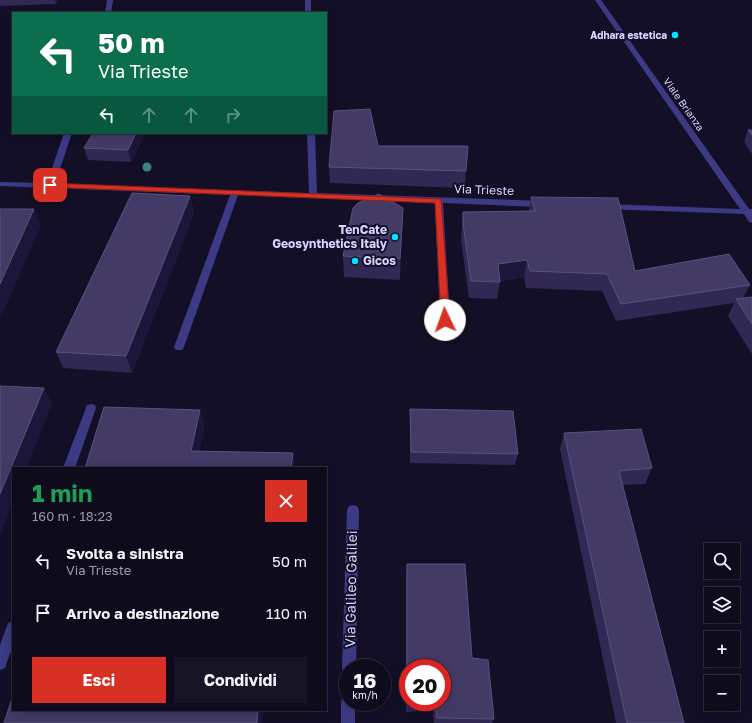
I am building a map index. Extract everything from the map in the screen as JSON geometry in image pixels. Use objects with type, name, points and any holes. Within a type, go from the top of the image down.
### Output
[{"type":"street","points":[[108,12],[110,0]]},
{"type":"street","points":[[308,0],[308,12]]},
{"type":"street","name":"Viale Brianza","points":[[598,0],[749,212],[752,220]]},
{"type":"street","points":[[50,185],[68,134]]},
{"type":"street","points":[[311,134],[313,196]]},
{"type":"street","name":"Via Trieste","points":[[0,184],[550,205]]},
{"type":"street","points":[[179,347],[235,193]]},
{"type":"street","points":[[439,201],[445,320]]},
{"type":"street","points":[[598,206],[749,212]]},
{"type":"street","points":[[69,467],[91,408]]},
{"type":"street","name":"Via Galileo Galilei","points":[[349,659],[353,510]]},
{"type":"street","points":[[0,663],[12,630]]},
{"type":"street","points":[[348,711],[348,723]]},
{"type":"building","points":[[370,109],[378,146],[468,146],[466,171],[329,167],[334,111]]},
{"type":"building","points":[[92,134],[136,134],[128,150],[84,148]]},
{"type":"building","points":[[132,193],[190,196],[126,356],[56,352]]},
{"type":"building","points":[[379,194],[403,208],[400,259],[343,256],[353,208],[358,203]]},
{"type":"building","points":[[531,197],[618,198],[635,271],[729,254],[750,285],[621,304],[607,274],[530,271],[527,260],[498,264],[500,282],[471,281],[463,223],[463,212],[535,211]]},
{"type":"building","points":[[0,209],[34,209],[0,284]]},
{"type":"building","points":[[752,297],[752,324],[736,299]]},
{"type":"building","points":[[0,386],[44,388],[0,494]]},
{"type":"building","points":[[104,407],[200,410],[191,451],[293,453],[291,467],[85,467]]},
{"type":"building","points":[[410,409],[513,411],[518,454],[411,452]]},
{"type":"building","points":[[641,429],[652,468],[619,471],[684,723],[627,723],[564,433]]},
{"type":"building","points":[[407,564],[465,564],[472,658],[488,660],[494,719],[437,718],[436,711],[451,711],[451,659],[407,659]]},
{"type":"building","points":[[12,698],[12,711],[258,711],[257,723],[4,723]]},
{"type":"place","name":"Adhara estetica","points":[[675,35]]},
{"type":"place","name":"TenCate Geosynthetics Italy","points":[[395,237]]},
{"type":"place","name":"Gicos","points":[[355,261]]},
{"type":"route","points":[[50,185],[439,201],[445,320]]}]
